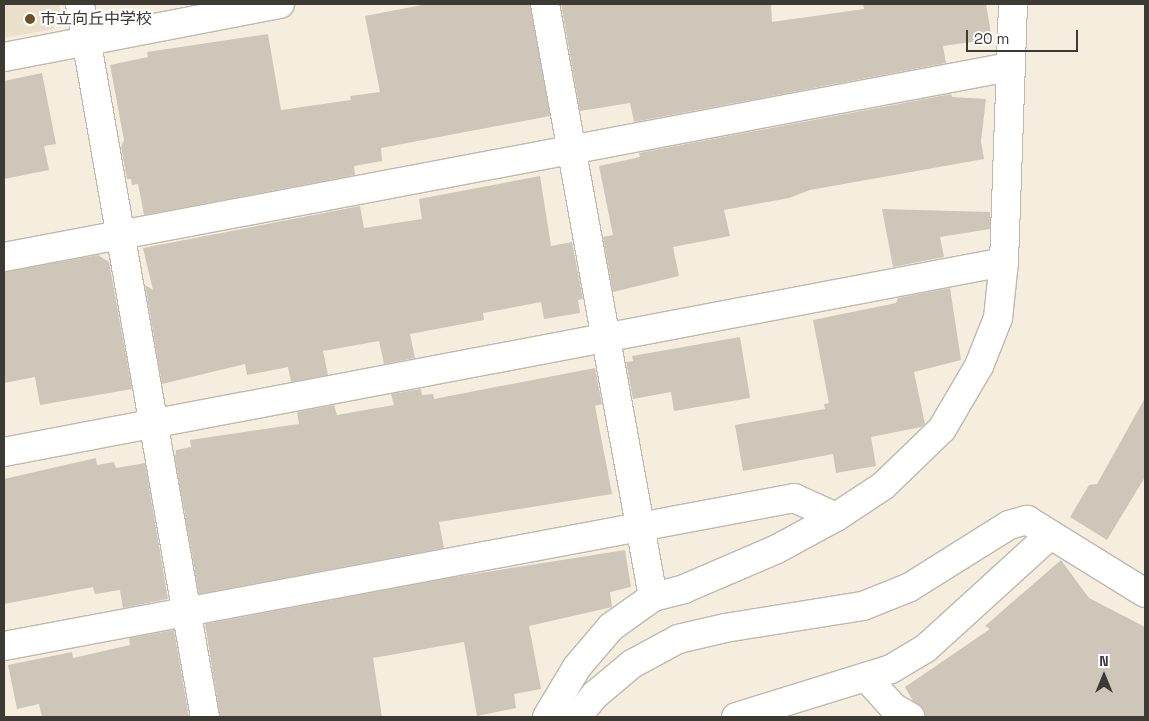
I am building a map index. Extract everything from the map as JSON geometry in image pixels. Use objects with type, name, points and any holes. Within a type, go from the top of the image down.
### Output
[{"type":"street","points":[[80,4],[205,717]]},
{"type":"street","points":[[4,57],[280,4]]},
{"type":"street","points":[[545,4],[652,597]]},
{"type":"street","points":[[547,717],[577,667],[611,627],[652,597],[684,588],[777,549],[836,517],[883,486],[942,429],[978,366],[998,318],[1004,262],[1012,4]]},
{"type":"street","points":[[4,257],[1009,67]]},
{"type":"street","points":[[4,452],[1004,262]]},
{"type":"street","points":[[4,646],[794,498],[836,517]]},
{"type":"street","points":[[577,717],[595,695],[632,664],[678,639],[725,628],[864,606],[910,587],[1009,525],[1027,520],[1145,593]]},
{"type":"street","points":[[736,717],[892,669],[926,648],[1050,535]]},
{"type":"street","points":[[866,677],[893,707],[910,717]]},
{"type":"shaded area","name":"市立向丘中学校","points":[[4,4],[59,4],[60,10],[54,29],[4,38]]},
{"type":"building","points":[[427,4],[530,4],[550,116],[381,148],[382,161],[354,166],[355,175],[144,215],[138,184],[132,185],[131,179],[127,179],[121,147],[124,140],[110,65],[148,57],[147,52],[268,34],[281,110],[351,100],[350,96],[380,92],[365,16]]},
{"type":"building","points":[[561,4],[771,4],[772,22],[864,9],[863,4],[986,4],[992,39],[943,46],[946,63],[634,122],[630,103],[580,111]]},
{"type":"building","points":[[42,73],[56,144],[44,146],[49,170],[4,179],[4,81]]},
{"type":"building","points":[[951,94],[952,97],[986,99],[981,141],[984,159],[810,190],[789,198],[724,210],[730,236],[673,247],[679,276],[613,292],[603,237],[613,235],[599,166],[640,157],[639,153]]},
{"type":"building","points":[[540,176],[551,246],[572,242],[583,299],[578,300],[580,313],[544,319],[541,302],[483,313],[484,320],[410,334],[415,358],[384,364],[379,341],[323,351],[328,375],[291,382],[288,367],[247,375],[245,364],[162,384],[145,285],[153,290],[143,248],[360,206],[364,228],[422,219],[419,199]]},
{"type":"building","points":[[882,209],[990,212],[990,229],[940,237],[944,257],[893,267]]},
{"type":"building","points":[[98,255],[109,262],[132,389],[40,405],[35,377],[4,383],[4,272]]},
{"type":"building","points":[[950,288],[961,360],[914,372],[925,424],[921,427],[871,437],[876,466],[836,473],[833,454],[743,471],[735,425],[825,409],[824,404],[829,403],[813,320],[896,303],[898,298]]},
{"type":"building","points":[[740,337],[750,398],[674,411],[671,392],[633,399],[626,362],[633,361],[632,356]]},
{"type":"building","points":[[595,368],[602,404],[595,406],[612,494],[439,522],[444,548],[199,594],[175,458],[176,450],[191,447],[190,440],[299,424],[297,412],[334,405],[337,415],[394,405],[391,394],[421,389],[422,395],[433,394],[434,399]]},
{"type":"building","points":[[1145,398],[1145,477],[1107,540],[1070,517],[1089,485],[1097,484]]},
{"type":"building","points":[[96,458],[97,465],[114,462],[116,468],[145,463],[168,599],[123,608],[120,590],[95,594],[93,587],[4,604],[4,479]]},
{"type":"building","points":[[625,550],[631,587],[610,592],[612,607],[529,626],[541,689],[514,694],[516,708],[477,716],[464,642],[373,658],[382,717],[220,717],[205,624],[449,578]]},
{"type":"building","points":[[1061,560],[1089,598],[1145,627],[1145,717],[926,717],[923,709],[913,701],[905,687],[990,629],[985,626]]},
{"type":"building","points":[[174,630],[189,717],[42,717],[39,704],[17,709],[8,665],[72,652],[73,658],[130,645],[129,638]]},
{"type":"place","name":"市立向丘中学校","points":[[30,19]]}]
